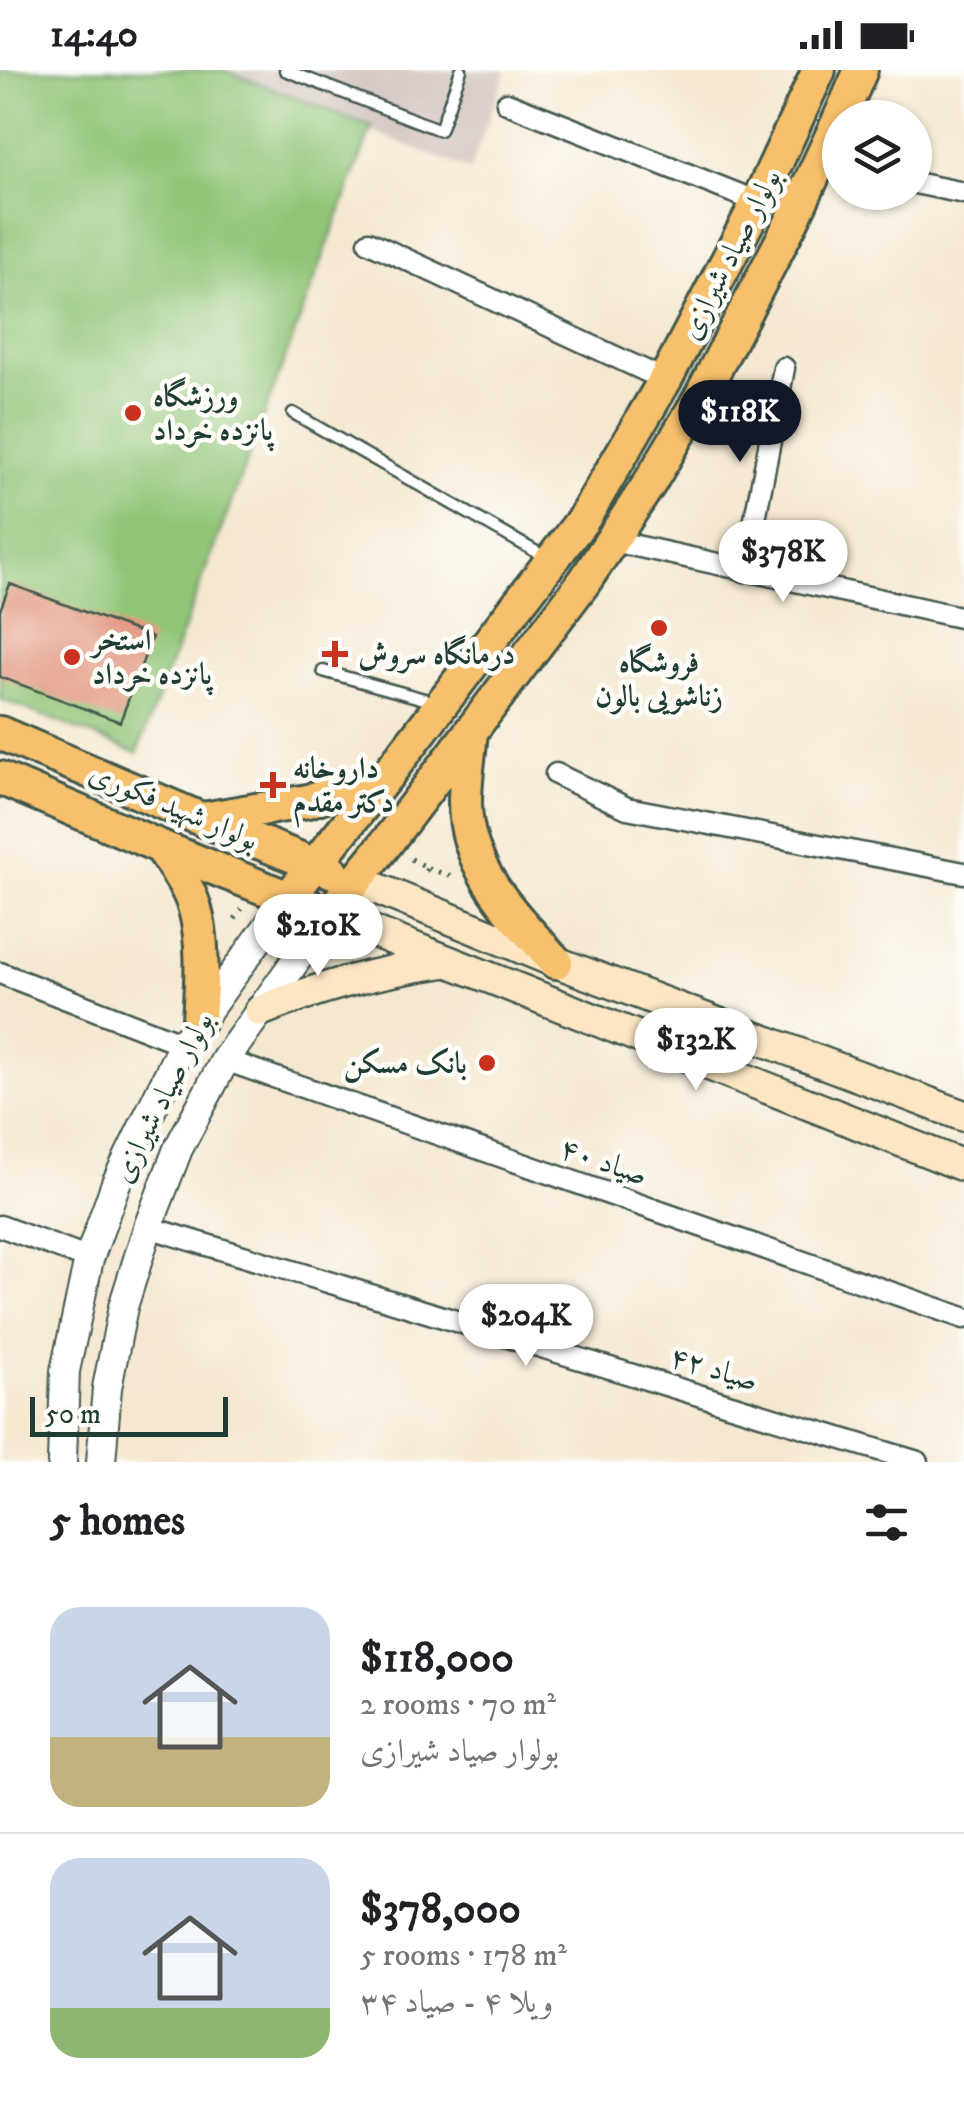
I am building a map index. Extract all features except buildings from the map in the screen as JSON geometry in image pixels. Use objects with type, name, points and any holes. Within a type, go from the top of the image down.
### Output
[{"type":"main road","name":"بولوار صیاد شیرازی","points":[[289,897],[584,518],[665,380],[758,202],[819,70]]},
{"type":"main road","name":"بولوار صیاد شیرازی","points":[[848,100],[861,70]]},
{"type":"main road","name":"بولوار صیاد شیرازی","points":[[330,914],[613,541],[699,400],[793,219],[822,177]]},
{"type":"main road","points":[[471,728],[465,803],[469,840],[494,893],[556,962]]},
{"type":"main road","name":"بولوار شهید فکوری","points":[[0,733],[201,820],[556,962],[964,1116]]},
{"type":"main road","points":[[201,820],[308,801],[388,774]]},
{"type":"main road","name":"بولوار شهید فکوری","points":[[0,778],[448,962],[964,1166]]},
{"type":"main road","points":[[161,846],[195,908],[202,957],[191,1032]]},
{"type":"main road","points":[[260,1010],[338,983],[448,962]]},
{"type":"street","points":[[507,102],[758,202]]},
{"type":"street","points":[[932,186],[964,193]]},
{"type":"street","points":[[369,242],[665,380]]},
{"type":"street","points":[[745,571],[784,368]]},
{"type":"street","points":[[613,541],[964,618]]},
{"type":"street","points":[[556,774],[627,808],[964,874]]},
{"type":"street","name":"بولوار صیاد شیرازی","points":[[62,1462],[66,1372],[89,1258],[116,1183],[191,1032],[289,897]]},
{"type":"street","name":"بولوار صیاد شیرازی","points":[[101,1462],[107,1388],[124,1307],[178,1149],[225,1060],[330,914]]},
{"type":"street","points":[[0,973],[191,1032]]},
{"type":"street","name":"صیاد ۴۰","points":[[225,1060],[964,1318]]},
{"type":"street","points":[[0,1226],[89,1258]]},
{"type":"street","name":"صیاد ۴۲","points":[[148,1228],[918,1462]]},
{"type":"lane","points":[[285,70],[440,130],[461,70]]},
{"type":"lane","points":[[293,413],[552,562]]},
{"type":"lane","points":[[323,671],[440,703]]},
{"type":"shaded area","points":[[216,70],[506,70],[470,170]]},
{"type":"green space","name":"ورزشگاه پانزده خرداد","points":[[0,70],[224,70],[372,127],[137,753],[0,699]]},
{"type":"place","name":"ورزشگاه پانزده خرداد","points":[[133,413]]},
{"type":"place","name":"فروشگاه زناشویی بالون","points":[[659,628]]},
{"type":"place","name":"درمانگاه سروش","points":[[335,654]]},
{"type":"place","name":"استخر پانزده خرداد","points":[[72,657]]},
{"type":"place","name":"داروخانه دکتر مقدم","points":[[273,785]]},
{"type":"place","name":"بانک مسکن","points":[[487,1063]]}]
